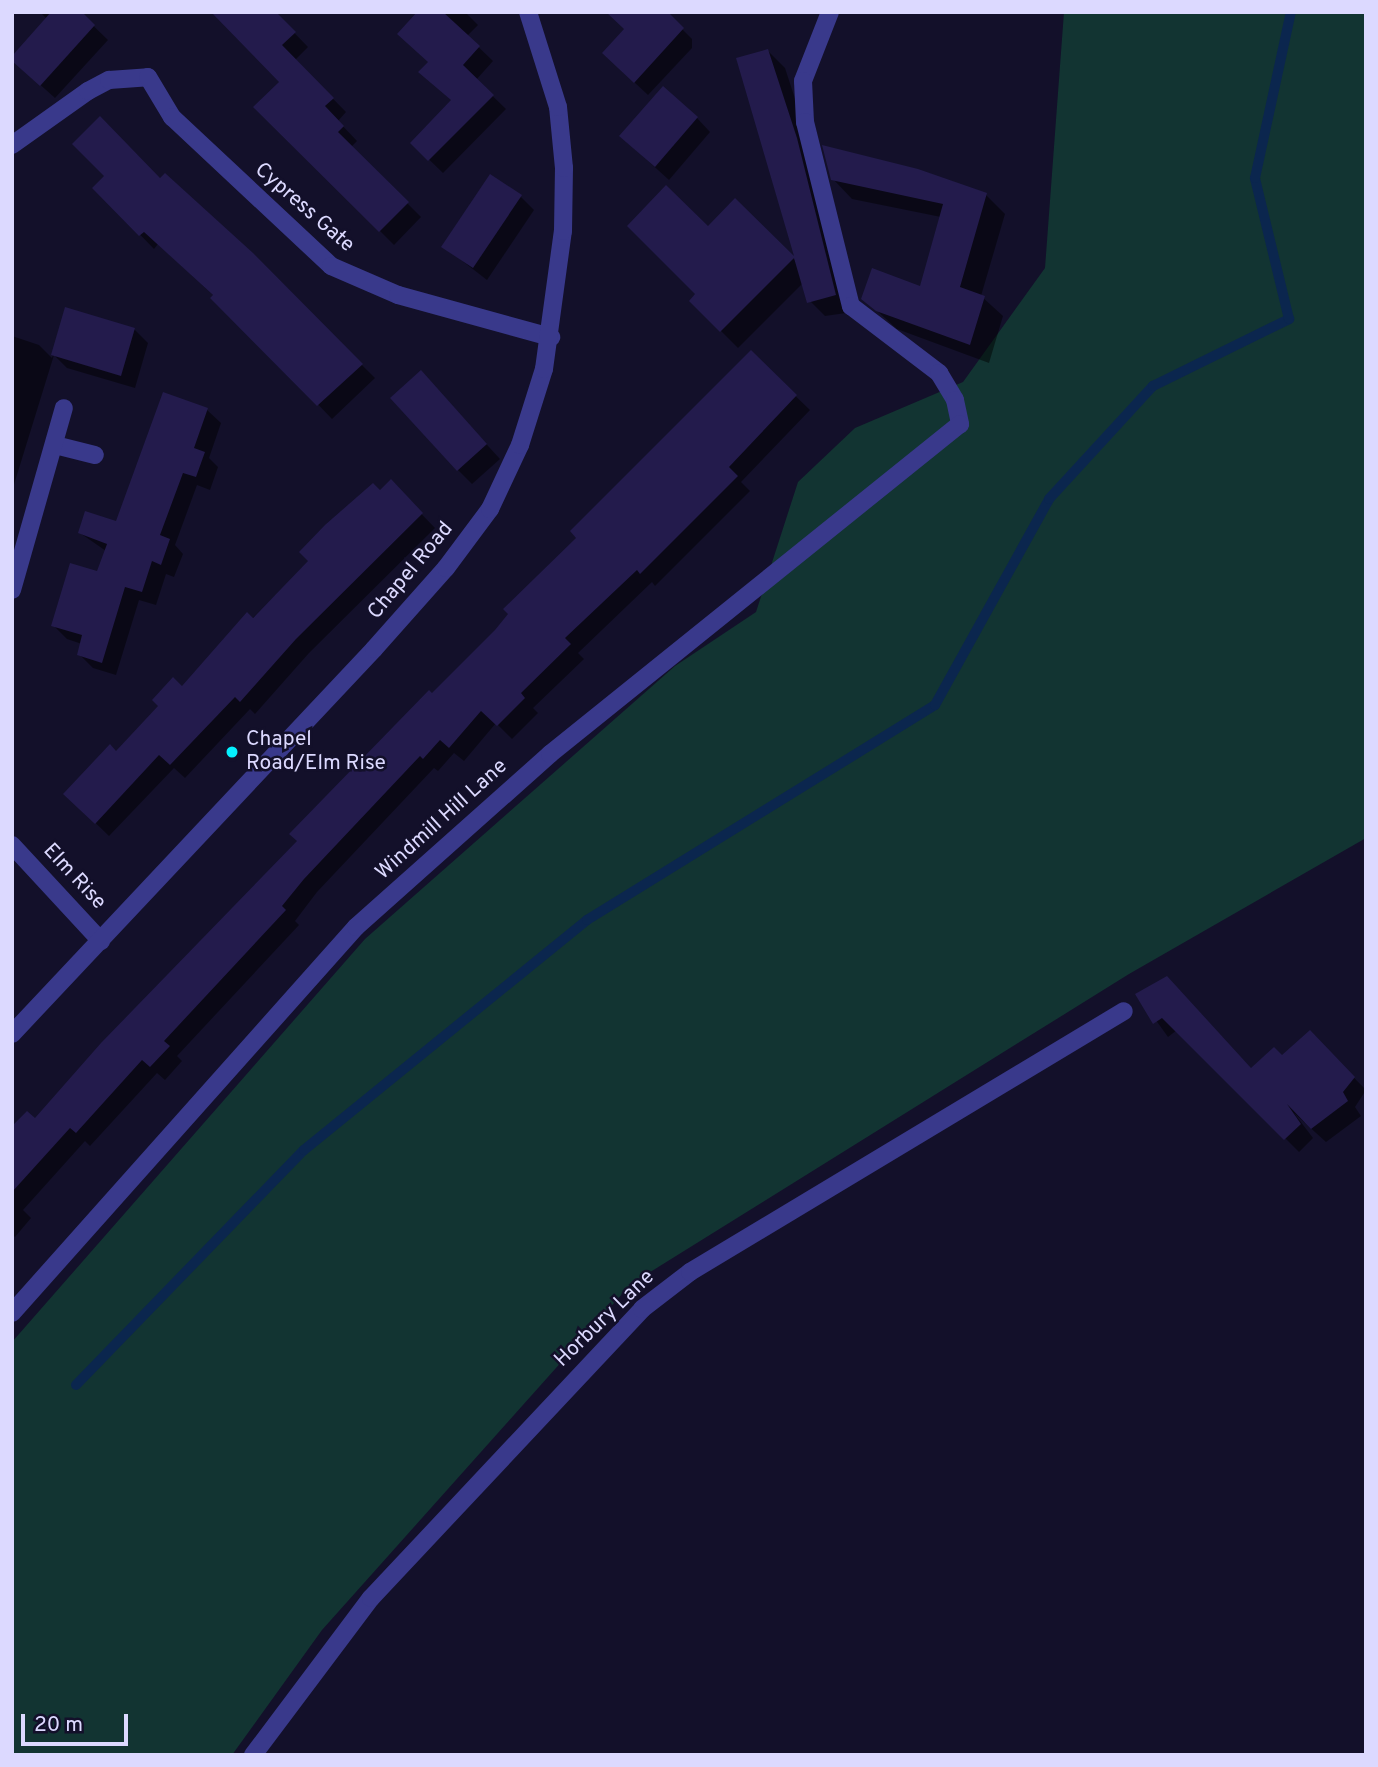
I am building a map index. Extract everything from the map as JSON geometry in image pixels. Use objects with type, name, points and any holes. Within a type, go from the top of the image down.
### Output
[{"type":"street","name":"Chapel Road","points":[[12,1034],[374,649],[482,519],[520,445],[551,337],[563,231],[565,168],[558,107],[528,12]]},
{"type":"street","name":"Windmill Hill Lane","points":[[12,1313],[356,927],[550,754],[960,424],[955,400],[939,373],[851,306],[805,122],[803,81],[830,12]]},
{"type":"street","name":"Cypress Gate","points":[[12,145],[88,91],[109,80],[148,77],[172,117],[331,267],[398,295],[551,337]]},
{"type":"street","points":[[12,590],[64,408]]},
{"type":"street","points":[[55,445],[95,455]]},
{"type":"street","name":"Elm Rise","points":[[12,845],[102,941]]},
{"type":"street","name":"Horbury Lane","points":[[253,1755],[371,1598],[642,1309],[690,1272],[1124,1011]]},
{"type":"green space","points":[[1064,12],[1366,12],[1366,838],[1129,974],[631,1284],[322,1630],[232,1755],[12,1755],[12,1342],[365,939],[675,666],[756,612],[798,482],[855,428],[963,382],[1045,268]]},
{"type":"building","points":[[51,12],[82,12],[95,25],[40,86],[12,61],[12,56]]},
{"type":"building","points":[[211,12],[276,12],[296,32],[282,45],[334,98],[325,106],[344,126],[338,132],[409,202],[379,232],[253,107],[279,82]]},
{"type":"building","points":[[417,12],[443,12],[480,46],[463,65],[494,95],[428,161],[410,143],[451,100],[418,72],[428,62],[397,34]]},
{"type":"building","points":[[606,12],[668,12],[684,28],[634,83],[602,53],[624,29]]},
{"type":"building","points":[[768,49],[797,138],[836,295],[807,303],[794,258],[720,332],[689,301],[695,294],[627,226],[666,185],[708,226],[735,198],[794,256],[736,58]]},
{"type":"building","points":[[663,86],[698,117],[655,167],[619,136]]},
{"type":"building","points":[[100,116],[160,178],[165,173],[253,253],[363,364],[317,406],[210,298],[213,295],[144,232],[139,236],[92,188],[104,176],[72,144]]},
{"type":"building","points":[[822,145],[918,169],[987,193],[960,287],[985,296],[970,345],[876,311],[861,299],[872,268],[920,286],[943,204],[831,180]]},
{"type":"building","points":[[490,174],[522,195],[473,268],[441,247]]},
{"type":"building","points":[[65,307],[135,328],[121,376],[51,355]]},
{"type":"building","points":[[751,350],[797,395],[729,467],[738,476],[640,574],[637,570],[565,638],[571,644],[521,693],[525,698],[497,726],[481,711],[449,748],[440,740],[423,759],[420,756],[304,879],[282,906],[286,910],[164,1041],[170,1046],[150,1067],[142,1060],[76,1133],[70,1128],[12,1192],[12,1126],[27,1111],[35,1118],[101,1043],[297,841],[289,834],[429,690],[432,693],[495,630],[508,614],[503,609],[576,538],[570,531]]},
{"type":"building","points":[[421,370],[487,444],[457,471],[390,398]]},
{"type":"building","points":[[163,392],[208,408],[194,448],[205,452],[196,477],[183,473],[160,535],[170,539],[161,565],[152,561],[142,592],[125,587],[102,663],[77,655],[82,635],[51,626],[70,563],[97,571],[107,544],[78,533],[85,511],[116,521]]},
{"type":"building","points":[[391,479],[423,513],[296,639],[240,702],[235,697],[170,765],[159,755],[95,824],[63,794],[110,744],[116,751],[158,706],[152,700],[173,677],[182,686],[247,612],[253,618],[308,561],[299,552],[325,525],[373,483],[380,490]]},
{"type":"building","points":[[1167,976],[1251,1068],[1274,1047],[1282,1055],[1310,1030],[1355,1077],[1343,1092],[1348,1101],[1311,1129],[1287,1104],[1301,1124],[1284,1140],[1162,1018],[1153,1024],[1135,994]]},
{"type":"waterway","points":[[76,1385],[304,1150],[587,920],[935,705],[1049,499],[1153,386],[1289,319],[1255,178],[1291,12]]},
{"type":"place","name":"Chapel Road/Elm Rise","points":[[232,752]]}]
